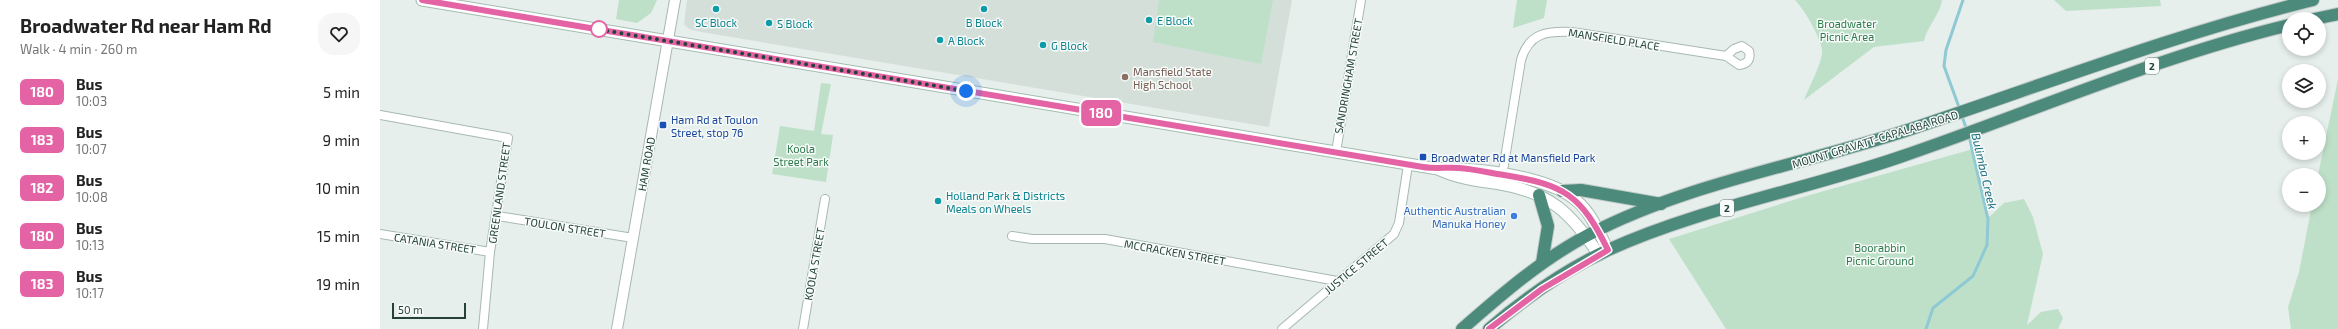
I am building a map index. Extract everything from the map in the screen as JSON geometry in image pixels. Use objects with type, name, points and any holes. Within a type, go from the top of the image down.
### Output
[{"type":"highway","name":"MOUNT GRAVATT-CAPALABA ROAD","points":[[1462,329],[1517,282],[1542,263],[1598,230],[1661,204],[1718,185],[1873,142],[2181,37],[2313,0]]},
{"type":"highway","points":[[2326,16],[2338,14]]},
{"type":"highway","name":"MOUNT GRAVATT-CAPALABA ROAD","points":[[1489,329],[1542,289],[1603,253],[1690,220],[1848,174],[2196,51],[2282,27]]},
{"type":"highway","points":[[1562,191],[1581,190],[1661,204]]},
{"type":"highway","points":[[1539,195],[1548,226],[1542,263]]},
{"type":"main road","points":[[422,0],[1438,169],[1456,177],[1544,183],[1562,191],[1584,208],[1598,230],[1603,253]]},
{"type":"main road","points":[[1502,180],[1539,195],[1564,210],[1603,253]]},
{"type":"street","name":"HAM ROAD","points":[[617,329],[675,0]]},
{"type":"street","name":"SANDRINGHAM STREET","points":[[1336,152],[1361,0]]},
{"type":"street","name":"MANSFIELD PLACE","points":[[1502,180],[1521,60],[1527,44],[1539,35],[1555,31],[1572,32],[1726,56]]},
{"type":"street","name":"GREENLAND STREET","points":[[380,115],[508,138],[498,216],[490,252],[483,329]]},
{"type":"street","name":"JUSTICE STREET","points":[[1282,329],[1394,234],[1399,223],[1408,164]]},
{"type":"street","name":"KOOLA STREET","points":[[803,329],[825,199]]},
{"type":"street","name":"TOULON STREET","points":[[498,216],[633,238]]},
{"type":"street","name":"CATANIA STREET","points":[[380,234],[490,252]]},
{"type":"street","name":"MCCRACKEN STREET","points":[[1012,236],[1032,239],[1105,239],[1337,281]]},
{"type":"shaded area","name":"Mansfield State High School","points":[[687,0],[1292,0],[1269,127],[701,32],[689,29],[684,24]]},
{"type":"green space","points":[[619,0],[657,0],[651,13],[637,23],[616,19]]},
{"type":"green space","points":[[1159,0],[1273,0],[1261,64],[1153,42]]},
{"type":"green space","points":[[1517,0],[1547,0],[1544,18],[1513,28]]},
{"type":"green space","name":"Broadwater Picnic Area","points":[[1795,0],[1942,0],[1939,11],[1928,30],[1924,41],[1874,47],[1804,100],[1819,65],[1822,49],[1813,26]]},
{"type":"green space","points":[[2054,0],[2160,0],[2161,6],[2066,11]]},
{"type":"green space","points":[[2338,79],[2338,329],[2291,329],[2288,307],[2299,272],[2311,212],[2326,212],[2326,168],[2319,168],[2321,160],[2326,160],[2326,137]]},
{"type":"green space","name":"Koola Street Park","points":[[821,83],[831,84],[821,134],[833,135],[826,182],[772,174],[780,126],[814,131]]},
{"type":"green space","name":"Boorabbin Picnic Ground","points":[[1973,149],[1988,218],[2004,203],[2024,199],[2033,217],[2043,254],[2027,325],[2041,312],[2058,309],[2063,318],[2058,329],[1726,329],[1669,239],[1803,197]]},
{"type":"waterway","name":"Bulimba Creek","points":[[1960,110],[1944,66],[1946,50],[1963,0]]},
{"type":"waterway","name":"Bulimba Creek","points":[[1962,116],[1967,131]]},
{"type":"waterway","name":"Bulimba Creek","points":[[1926,329],[1933,308],[1973,276],[1987,245],[1988,219],[1969,136]]},
{"type":"bus line","name":"180","points":[[422,0],[1423,167],[1438,169],[1459,168],[1520,178],[1555,187],[1570,195],[1590,215],[1608,250],[1559,277],[1489,329]]},
{"type":"place","name":"SC Block","points":[[716,9]]},
{"type":"place","name":"B Block","points":[[984,9]]},
{"type":"place","name":"E Block","points":[[1149,20]]},
{"type":"place","name":"S Block","points":[[769,23]]},
{"type":"place","name":"A Block","points":[[940,40]]},
{"type":"place","name":"G Block","points":[[1043,45]]},
{"type":"place","name":"Mansfield State High School","points":[[1125,77]]},
{"type":"place","name":"Ham Rd at Toulon Street, stop 76","points":[[663,125]]},
{"type":"place","name":"Broadwater Rd at Mansfield Park","points":[[1423,157]]},
{"type":"place","name":"Holland Park & Districts Meals on Wheels","points":[[938,201]]},
{"type":"place","name":"Authentic Australian Manuka Honey","points":[[1514,216]]},
{"type":"route","points":[[599,29],[596,29],[966,91]]}]
